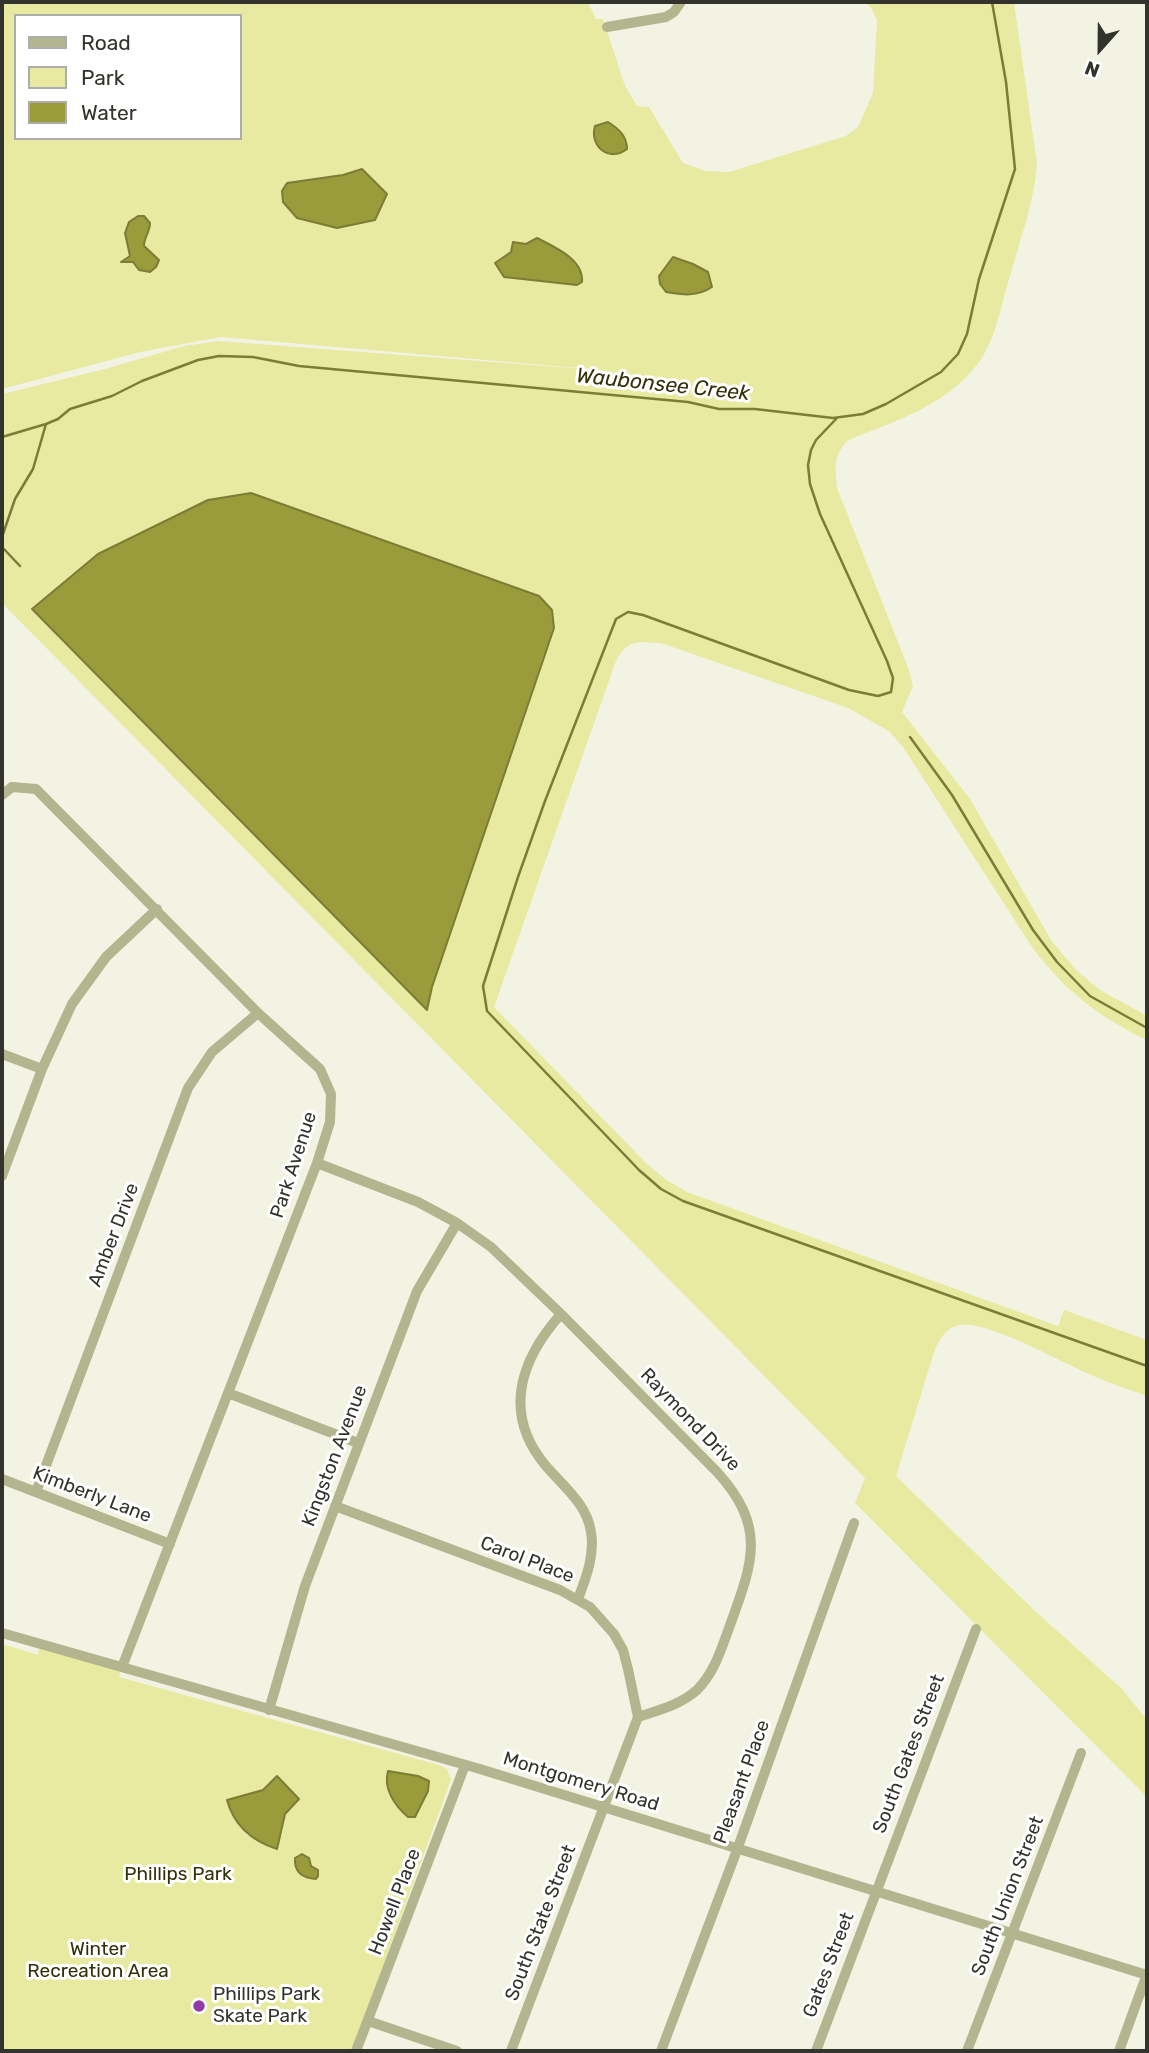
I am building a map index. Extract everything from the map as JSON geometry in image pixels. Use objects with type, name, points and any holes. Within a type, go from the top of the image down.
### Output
[{"type":"street","points":[[607,27],[666,17],[674,12],[681,2]]},
{"type":"street","name":"Park Avenue","points":[[2,795],[12,787],[36,789],[258,1013],[320,1069],[331,1094],[330,1122],[317,1163],[122,1667]]},
{"type":"street","points":[[2,1176],[42,1069],[72,1004],[106,957],[157,909]]},
{"type":"street","name":"Amber Drive","points":[[36,1492],[187,1088],[212,1052],[258,1013]]},
{"type":"street","points":[[2,1054],[42,1069]]},
{"type":"street","name":"Raymond Drive","points":[[317,1163],[411,1199],[457,1223],[512,1265],[718,1473],[743,1506],[751,1542],[751,1561],[715,1665],[702,1684],[683,1700],[638,1717]]},
{"type":"street","name":"Kingston Avenue","points":[[269,1710],[306,1586],[358,1443],[417,1291],[457,1223]]},
{"type":"street","points":[[561,1314],[544,1333],[526,1365],[520,1399],[521,1417],[534,1451],[570,1492],[588,1519],[592,1531],[591,1559],[578,1599]]},
{"type":"street","points":[[228,1393],[358,1443]]},
{"type":"street","name":"Kimberly Lane","points":[[2,1479],[170,1544]]},
{"type":"street","name":"Carol Place","points":[[335,1506],[578,1599],[604,1621],[622,1650],[638,1717]]},
{"type":"street","name":"Pleasant Place","points":[[661,2051],[737,1850],[854,1523]]},
{"type":"street","name":"South Gates Street","points":[[876,1891],[975,1629]]},
{"type":"street","name":"Montgomery Road","points":[[2,1633],[465,1765],[1147,1974]]},
{"type":"street","points":[[604,1807],[638,1717]]},
{"type":"street","name":"South Union Street","points":[[967,2051],[1081,1753]]},
{"type":"street","name":"Howell Place","points":[[356,2051],[465,1765]]},
{"type":"street","name":"South State Street","points":[[511,2051],[604,1807]]},
{"type":"street","name":"Gates Street","points":[[816,2051],[876,1891]]},
{"type":"street","points":[[1119,2051],[1147,1974]]},
{"type":"street","points":[[368,2021],[457,2051]]},
{"type":"green space","points":[[2,2],[588,2],[596,19],[603,19],[625,86],[637,106],[649,107],[683,163],[706,171],[729,172],[846,136],[858,127],[873,93],[877,20],[871,7],[863,2],[1014,2],[1037,164],[1027,217],[993,336],[971,372],[940,398],[904,417],[848,440],[836,462],[837,488],[909,670],[913,686],[902,712],[970,799],[1051,940],[1076,970],[1100,990],[1147,1016],[1147,1040],[1113,1022],[1083,1001],[1044,962],[903,747],[889,731],[848,708],[664,644],[648,642],[630,645],[616,661],[494,1007],[647,1164],[687,1192],[1058,1326],[1064,1310],[1147,1340],[1147,1396],[1098,1378],[1006,1335],[972,1325],[959,1325],[950,1329],[940,1339],[934,1352],[896,1476],[1035,1611],[1122,1689],[1147,1720],[1147,1797],[855,1503],[865,1478],[2,603],[2,394],[184,346],[219,341],[624,372],[221,337],[140,352],[2,389]]},
{"type":"green space","name":"Phillips Park","points":[[2,1644],[38,1655],[39,1648],[122,1667],[119,1677],[447,1769],[451,1780],[352,2051],[2,2051]]},
{"type":"water","points":[[608,122],[619,130],[626,140],[627,149],[620,153],[607,153],[595,140],[595,126]]},
{"type":"water","points":[[362,169],[387,194],[375,220],[337,228],[297,218],[283,202],[282,191],[287,183],[343,175]]},
{"type":"water","points":[[138,216],[144,216],[150,223],[144,246],[159,260],[150,272],[139,270],[133,262],[121,262],[130,256],[125,233],[129,222]]},
{"type":"water","points":[[537,238],[573,260],[581,274],[582,282],[577,285],[504,277],[495,263],[511,252],[513,242],[526,244]]},
{"type":"water","points":[[673,257],[708,272],[712,287],[690,294],[666,292],[660,284],[659,276]]},
{"type":"water","points":[[251,493],[539,596],[552,610],[554,628],[432,987],[427,1010],[32,609],[98,554],[208,500]]},
{"type":"water","points":[[388,1771],[418,1776],[429,1781],[428,1791],[415,1817],[408,1817],[391,1797],[387,1784]]},
{"type":"water","points":[[277,1776],[299,1799],[285,1814],[277,1849],[260,1842],[245,1831],[234,1817],[227,1800],[263,1790]]},
{"type":"water","points":[[302,1854],[309,1858],[311,1866],[318,1870],[316,1879],[303,1876],[298,1871],[295,1858]]},
{"type":"waterway","name":"Waubonsee Creek","points":[[2,437],[46,424],[58,419],[70,409],[112,396],[142,381],[198,360],[219,356],[253,357],[299,366],[688,402],[719,409],[755,409],[833,418],[863,414],[886,404],[941,372],[958,354],[967,334],[979,279],[1015,169],[1006,82],[992,2]]},
{"type":"waterway","points":[[837,418],[816,440],[811,450],[808,465],[810,484],[820,514],[887,661],[893,678],[891,692],[878,696],[849,690],[643,615],[628,612],[616,619],[518,877],[483,986],[487,1011],[639,1170],[661,1189],[683,1201],[1147,1366]]},
{"type":"waterway","points":[[2,537],[15,499],[33,469],[46,424]]},
{"type":"waterway","points":[[2,547],[20,566]]},
{"type":"waterway","points":[[910,737],[952,795],[1033,930],[1057,962],[1090,996],[1147,1028]]},
{"type":"place","name":"Phillips Park Skate Park","points":[[199,2006]]},
{"type":"park label","name":"Winter Recreation Area","points":[[98,1961]]}]
